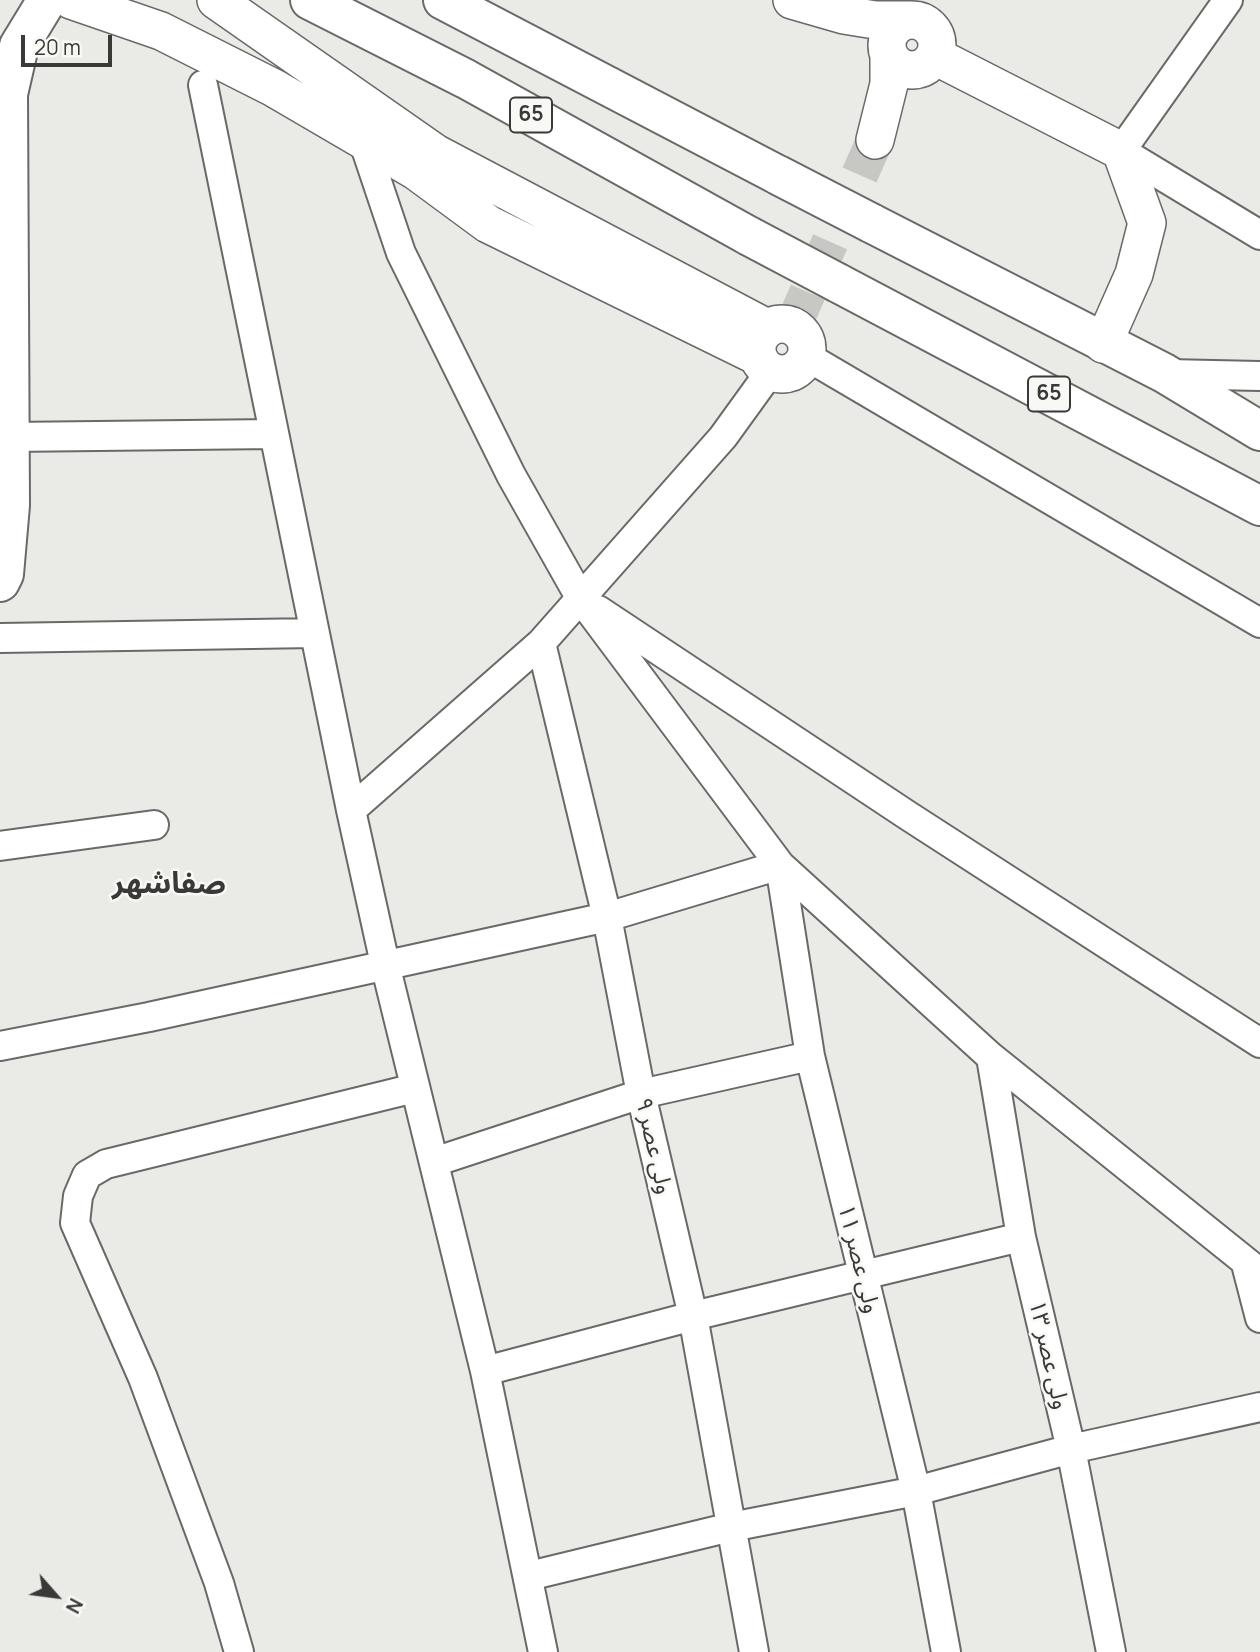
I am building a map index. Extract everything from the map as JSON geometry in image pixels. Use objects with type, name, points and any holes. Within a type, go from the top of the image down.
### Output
[{"type":"main road","points":[[0,582],[4,574],[10,505],[8,94],[19,46],[47,0]]},
{"type":"main road","name":"65","points":[[310,0],[466,79],[748,236],[1260,506]]},
{"type":"main road","points":[[443,0],[1103,344],[1164,373],[1260,430]]},
{"type":"street","points":[[71,0],[161,31],[274,88],[416,171],[488,224],[765,352]]},
{"type":"street","points":[[216,0],[435,153],[765,352]]},
{"type":"street","points":[[792,0],[844,15],[875,20],[908,50],[1121,151],[1260,235]]},
{"type":"street","points":[[1121,151],[1228,0]]},
{"type":"street","points":[[203,85],[384,964],[485,1371],[529,1576],[542,1652]]},
{"type":"street","points":[[342,86],[401,253],[511,475],[581,599],[780,864],[991,1057],[1253,1269],[1260,1318]]},
{"type":"street","points":[[1103,344],[1134,274],[1147,223],[1121,151]]},
{"type":"street","points":[[351,810],[541,643],[581,599],[723,437],[780,324],[795,327],[805,340],[806,356],[1260,623]]},
{"type":"street","points":[[1164,373],[1260,376]]},
{"type":"street","points":[[9,438],[274,434]]},
{"type":"street","points":[[581,599],[907,815],[1260,1043]]},
{"type":"street","points":[[0,638],[314,633]]},
{"type":"street","name":"ولی عصر ۹","points":[[541,643],[607,917],[641,1094],[693,1316],[754,1652]]},
{"type":"street","points":[[0,846],[154,825]]},
{"type":"street","points":[[0,1045],[149,1017],[607,917],[780,864]]},
{"type":"street","name":"ولی عصر ۱۱","points":[[780,864],[810,1055],[916,1491],[946,1652]]},
{"type":"street","points":[[434,1162],[641,1094],[810,1055]]},
{"type":"street","name":"ولی عصر ۱۳","points":[[991,1057],[1021,1237],[1071,1449],[1111,1652]]},
{"type":"street","points":[[239,1652],[219,1583],[143,1378],[75,1223],[78,1196],[87,1175],[106,1164],[415,1088]]},
{"type":"street","points":[[485,1371],[693,1316],[1021,1237]]},
{"type":"street","points":[[529,1576],[731,1527],[916,1491],[1071,1449],[1260,1407]]},
{"type":"tunnel","points":[[793,326],[875,140]]},
{"type":"district","name":"صفاشهر","points":[[169,885]]}]
